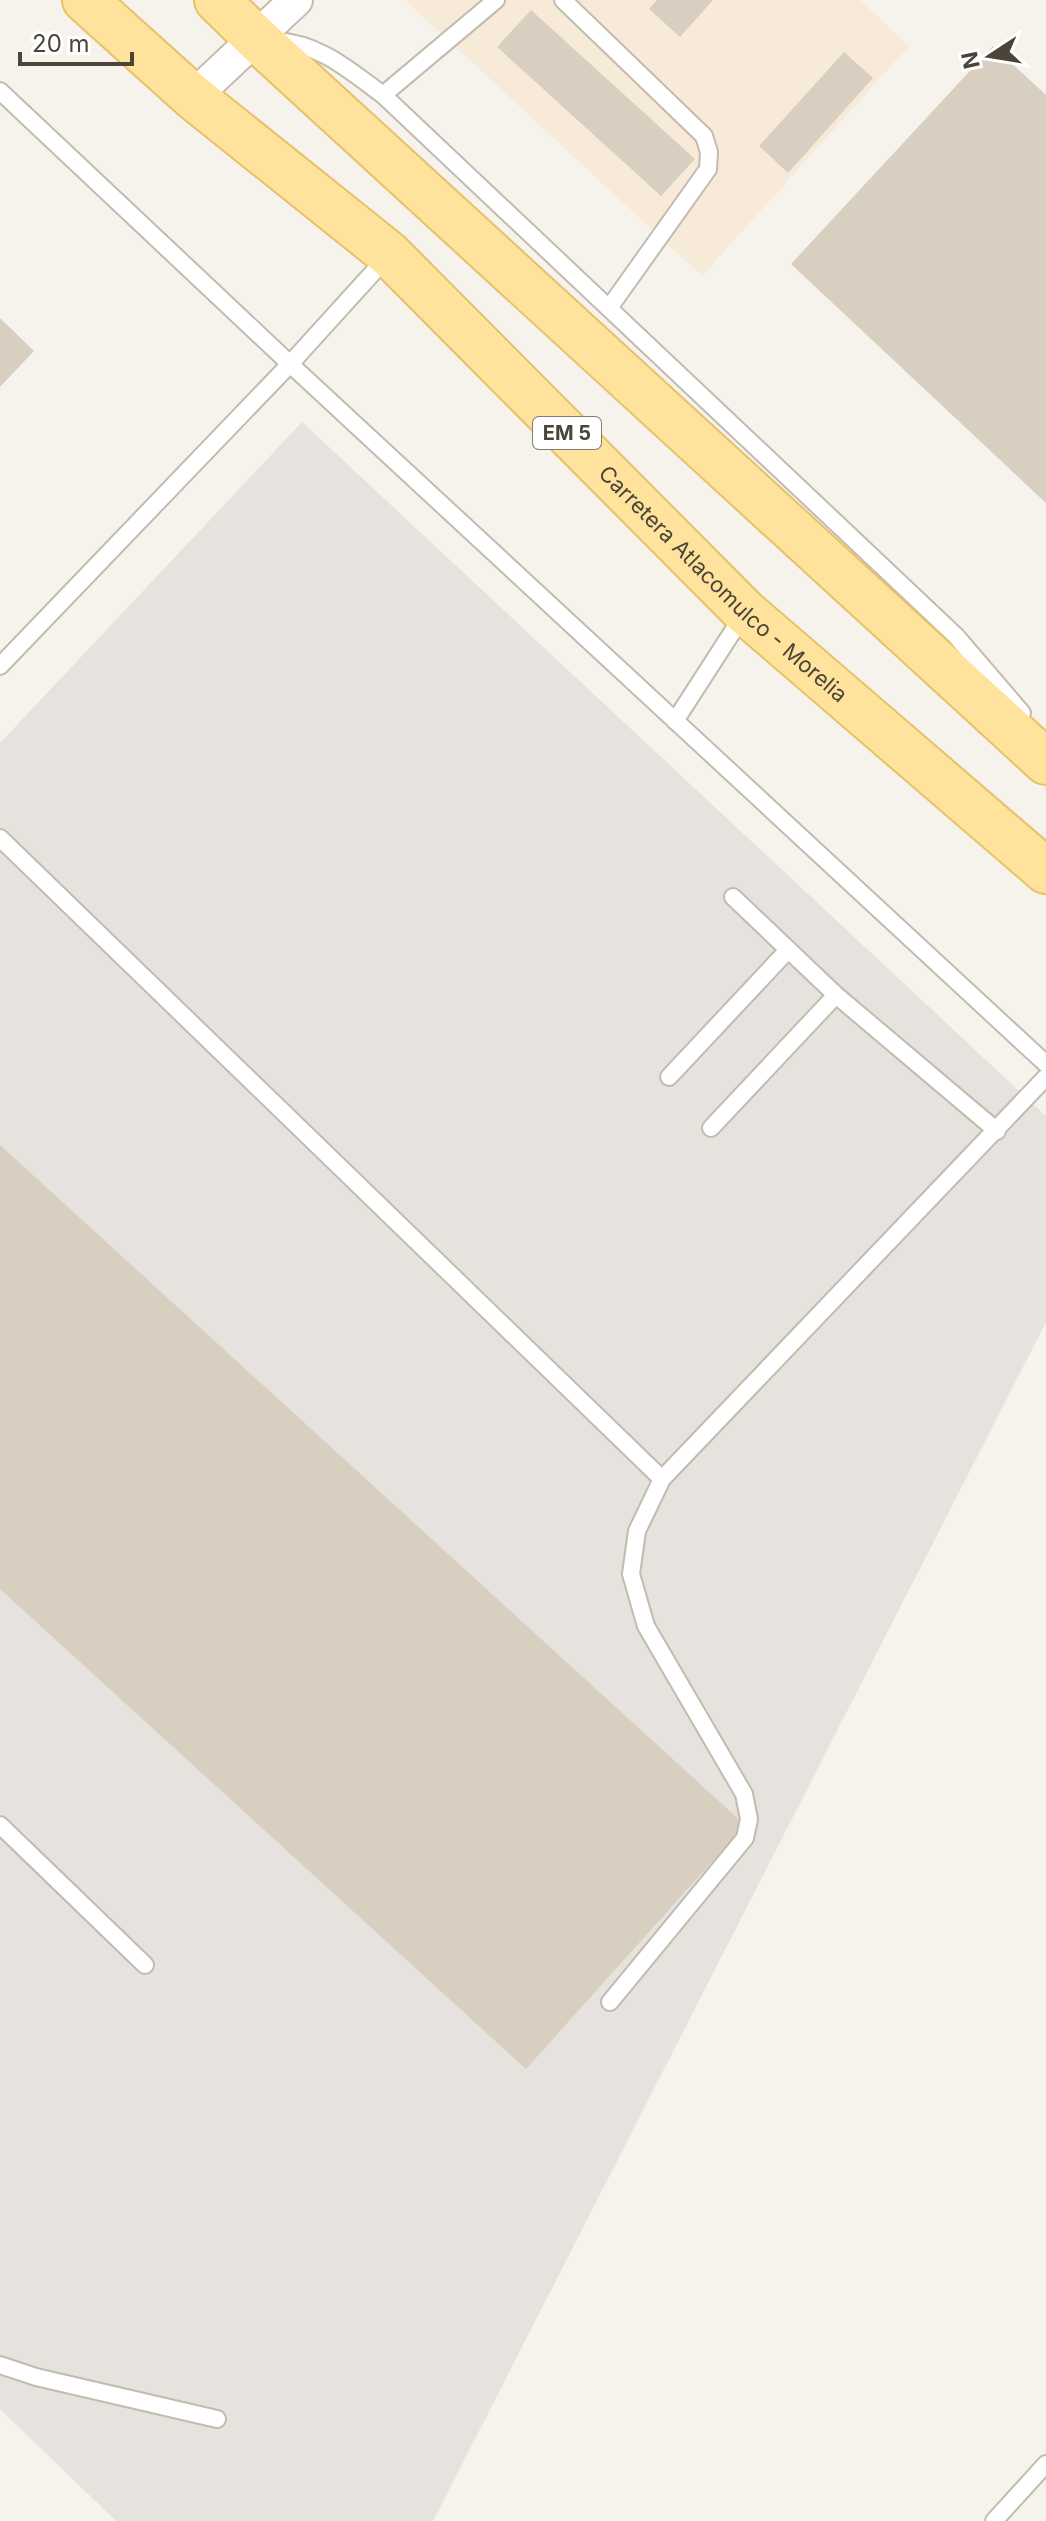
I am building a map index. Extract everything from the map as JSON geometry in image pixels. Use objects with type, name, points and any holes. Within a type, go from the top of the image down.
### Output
[{"type":"main road","name":"Carretera Atlacomulco - Morelia","points":[[86,0],[193,97],[389,254],[745,612],[1046,871]]},
{"type":"main road","points":[[217,0],[1046,762]]},
{"type":"street","points":[[193,97],[296,0]]},
{"type":"lane","points":[[383,95],[496,0]]},
{"type":"lane","points":[[563,0],[704,136],[709,152],[708,169],[609,308]]},
{"type":"lane","points":[[256,39],[302,44],[334,59],[383,95],[956,636],[1046,742]]},
{"type":"lane","points":[[0,91],[1046,1064]]},
{"type":"lane","points":[[0,666],[290,364],[389,254]]},
{"type":"lane","points":[[675,721],[745,612]]},
{"type":"lane","points":[[0,838],[662,1479]]},
{"type":"lane","points":[[733,897],[836,995],[997,1131]]},
{"type":"lane","points":[[669,1077],[788,950]]},
{"type":"lane","points":[[711,1128],[836,995]]},
{"type":"lane","points":[[610,2002],[745,1838],[749,1819],[744,1794],[646,1626],[631,1574],[637,1531],[662,1479],[1046,1077]]},
{"type":"lane","points":[[0,1825],[145,1965]]},
{"type":"lane","points":[[0,2365],[36,2377],[217,2419]]},
{"type":"lane","points":[[994,2521],[1046,2464]]},
{"type":"shaded area","points":[[405,0],[860,0],[909,46],[702,276]]},
{"type":"shaded area","points":[[302,422],[1046,1116],[1046,1322],[433,2521],[116,2521],[0,2409],[0,743]]},
{"type":"building","points":[[657,0],[713,0],[680,37],[649,9]]},
{"type":"building","points":[[531,10],[695,159],[661,196],[497,47]]},
{"type":"building","points":[[993,46],[1046,95],[1046,503],[791,264]]},
{"type":"building","points":[[844,52],[873,78],[788,173],[759,146]]},
{"type":"building","points":[[0,318],[34,351],[0,387]]},
{"type":"building","points":[[0,1145],[745,1825],[526,2069],[0,1589]]}]
